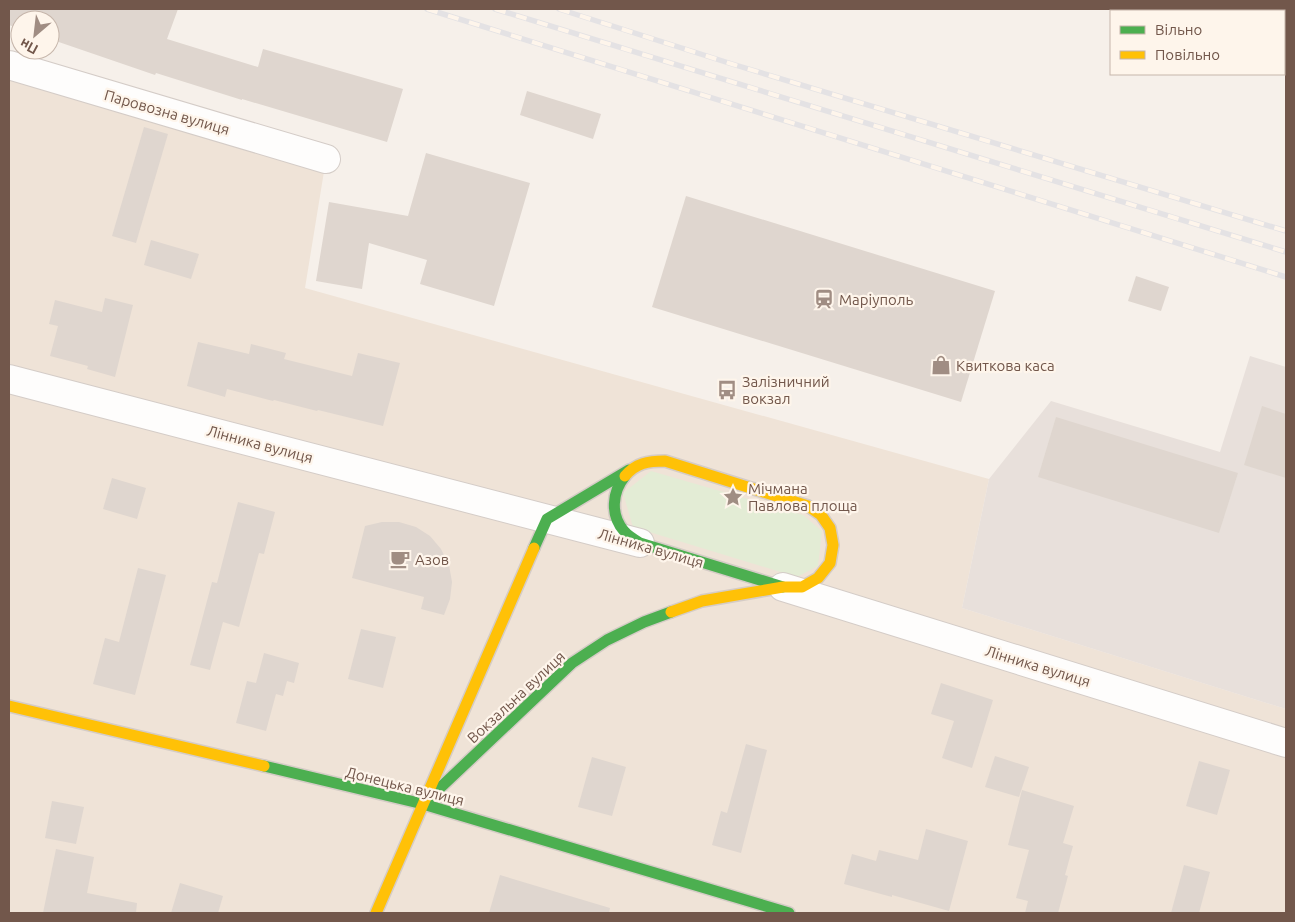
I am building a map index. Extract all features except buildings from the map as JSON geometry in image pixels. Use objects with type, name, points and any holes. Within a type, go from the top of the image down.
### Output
[{"type":"street","name":"Паровозна вулиця","points":[[9,65],[326,159]]},
{"type":"street","name":"Лінника вулиця","points":[[9,379],[640,543],[1286,743]]},
{"type":"street","points":[[547,519],[630,469],[647,461],[665,461],[808,506],[821,515],[830,528],[833,545],[830,563],[819,598]]},
{"type":"street","points":[[630,469],[619,482],[613,500],[616,518],[625,533],[640,543]]},
{"type":"street","name":"Вокзальна вулиця","points":[[376,913],[547,519]]},
{"type":"street","name":"Вокзальна вулиця","points":[[423,804],[572,664],[607,640],[644,622],[702,601],[783,587],[802,587],[818,578],[830,563]]},
{"type":"street","name":"Донецька вулиця","points":[[9,706],[423,804],[789,913]]},
{"type":"shaded area","points":[[9,52],[10,60],[36,60],[328,147],[305,288],[989,479],[962,608],[1286,709],[1286,913],[9,913]]},
{"type":"shaded area","points":[[1250,356],[1286,367],[1286,709],[962,608],[989,479],[1051,401],[1220,452]]},
{"type":"green space","points":[[651,471],[803,515],[822,531],[818,566],[797,577],[633,527],[623,493]]},
{"type":"railway","points":[[427,9],[1286,277]]},
{"type":"railway","points":[[495,9],[1286,252]]},
{"type":"railway","points":[[559,9],[732,64],[1286,231]]},
{"type":"traffic: fast","points":[[534,548],[547,519],[629,470]]},
{"type":"traffic: fast","points":[[625,476],[617,489],[614,504],[619,525],[632,538],[640,543],[783,587]]},
{"type":"traffic: fast","points":[[423,804],[572,663],[607,640],[644,622],[671,612]]},
{"type":"traffic: fast","points":[[264,766],[423,804],[789,913]]},
{"type":"traffic: slow","points":[[625,476],[634,468],[643,464],[665,461],[808,506],[821,515],[830,528],[833,545],[830,563],[818,578],[802,587],[783,587],[702,601],[671,612]]},
{"type":"traffic: slow","points":[[376,913],[534,548]]},
{"type":"traffic: slow","points":[[9,706],[264,766]]},
{"type":"place","name":"Маріуполь","points":[[824,299]]},
{"type":"place","name":"Квиткова каса","points":[[941,365]]},
{"type":"place","name":"Залізничний вокзал","points":[[727,390]]},
{"type":"place","name":"Мічмана Павлова площа","points":[[733,497]]},
{"type":"place","name":"Азов","points":[[400,559]]}]
